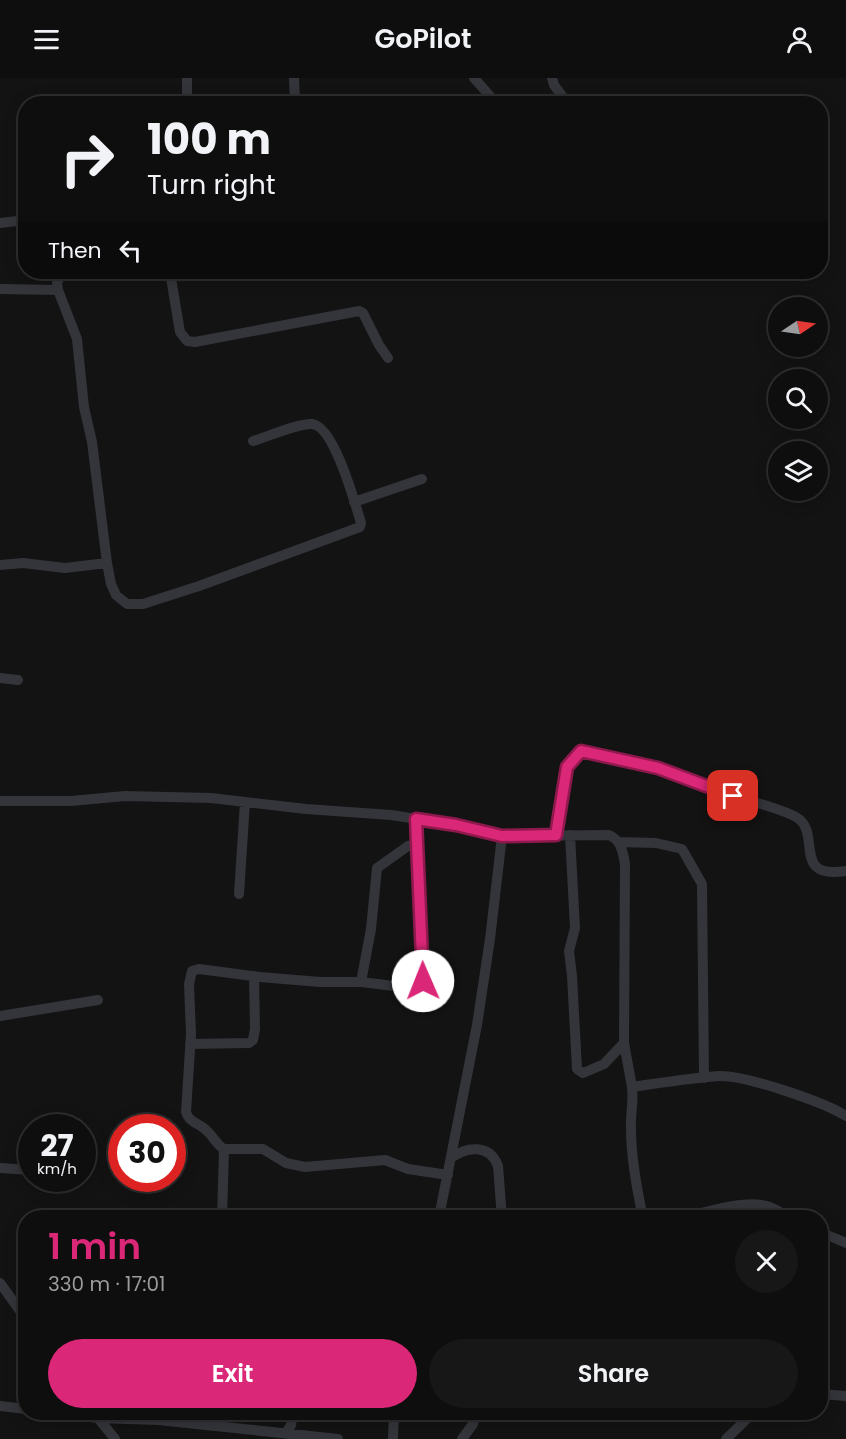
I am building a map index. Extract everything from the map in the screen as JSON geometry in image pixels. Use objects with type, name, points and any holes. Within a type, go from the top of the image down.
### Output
[{"type":"street","points":[[187,78],[187,96]]},
{"type":"street","points":[[294,78],[295,96]]},
{"type":"street","points":[[474,78],[490,96]]},
{"type":"street","points":[[552,78],[562,96]]},
{"type":"street","points":[[0,223],[18,221]]},
{"type":"street","points":[[59,279],[58,290],[78,339],[84,406],[98,485],[111,584],[116,595],[127,604],[143,604],[199,586],[359,529],[361,523],[354,502],[332,443],[322,428],[306,424],[253,441]]},
{"type":"street","points":[[171,279],[180,332],[187,341],[195,342],[359,311],[363,314],[388,358]]},
{"type":"street","points":[[0,289],[58,290]]},
{"type":"street","points":[[354,502],[422,479]]},
{"type":"street","points":[[0,565],[23,564],[65,568],[107,563]]},
{"type":"street","points":[[0,678],[18,680]]},
{"type":"street","points":[[556,835],[567,767],[581,751],[658,768],[713,790],[794,816],[806,828],[811,858],[817,868],[832,873],[846,871]]},
{"type":"street","points":[[0,801],[71,801],[135,796],[211,798],[416,819],[456,825],[502,836],[609,835],[619,842],[656,843],[682,849],[702,884],[704,1078]]},
{"type":"street","points":[[239,894],[245,802]]},
{"type":"street","points":[[416,819],[422,985],[415,989],[361,982],[254,976],[199,969],[192,972],[189,984],[190,1044],[187,1116],[207,1130],[218,1146],[224,1149],[263,1149],[286,1162],[305,1167],[385,1160],[408,1169],[448,1175]]},
{"type":"street","points":[[570,835],[575,928],[569,951],[577,1069],[583,1073],[604,1064],[624,1043]]},
{"type":"street","points":[[441,1210],[477,1024],[502,836]]},
{"type":"street","points":[[619,842],[625,864],[624,1043],[632,1087],[631,1137],[641,1210]]},
{"type":"street","points":[[361,982],[371,929],[377,868],[408,846],[418,844]]},
{"type":"street","points":[[190,1044],[249,1043],[253,1040],[255,1029],[254,976]]},
{"type":"street","points":[[0,1016],[98,1000]]},
{"type":"street","points":[[632,1087],[721,1076],[739,1079],[811,1101],[846,1116]]},
{"type":"street","points":[[222,1210],[224,1149]]},
{"type":"street","points":[[451,1158],[457,1153],[474,1149],[488,1152],[496,1159],[501,1210]]},
{"type":"street","points":[[0,1168],[18,1169]]},
{"type":"street","points":[[742,1210],[758,1205],[769,1206],[776,1210]]},
{"type":"street","points":[[828,1236],[846,1244]]},
{"type":"street","points":[[0,1283],[18,1308]]},
{"type":"street","points":[[828,1395],[846,1396]]},
{"type":"street","points":[[0,1406],[18,1408]]},
{"type":"street","points":[[98,1420],[115,1439]]},
{"type":"street","points":[[178,1420],[338,1439]]},
{"type":"street","points":[[218,1420],[218,1426]]},
{"type":"street","points":[[285,1433],[292,1420]]},
{"type":"street","points":[[393,1439],[394,1420]]},
{"type":"street","points":[[462,1439],[474,1420]]},
{"type":"street","points":[[726,1439],[746,1420]]},
{"type":"route","points":[[423,981],[416,819],[456,825],[502,836],[556,835],[564,777],[572,759],[581,751],[658,768],[733,796]]}]
